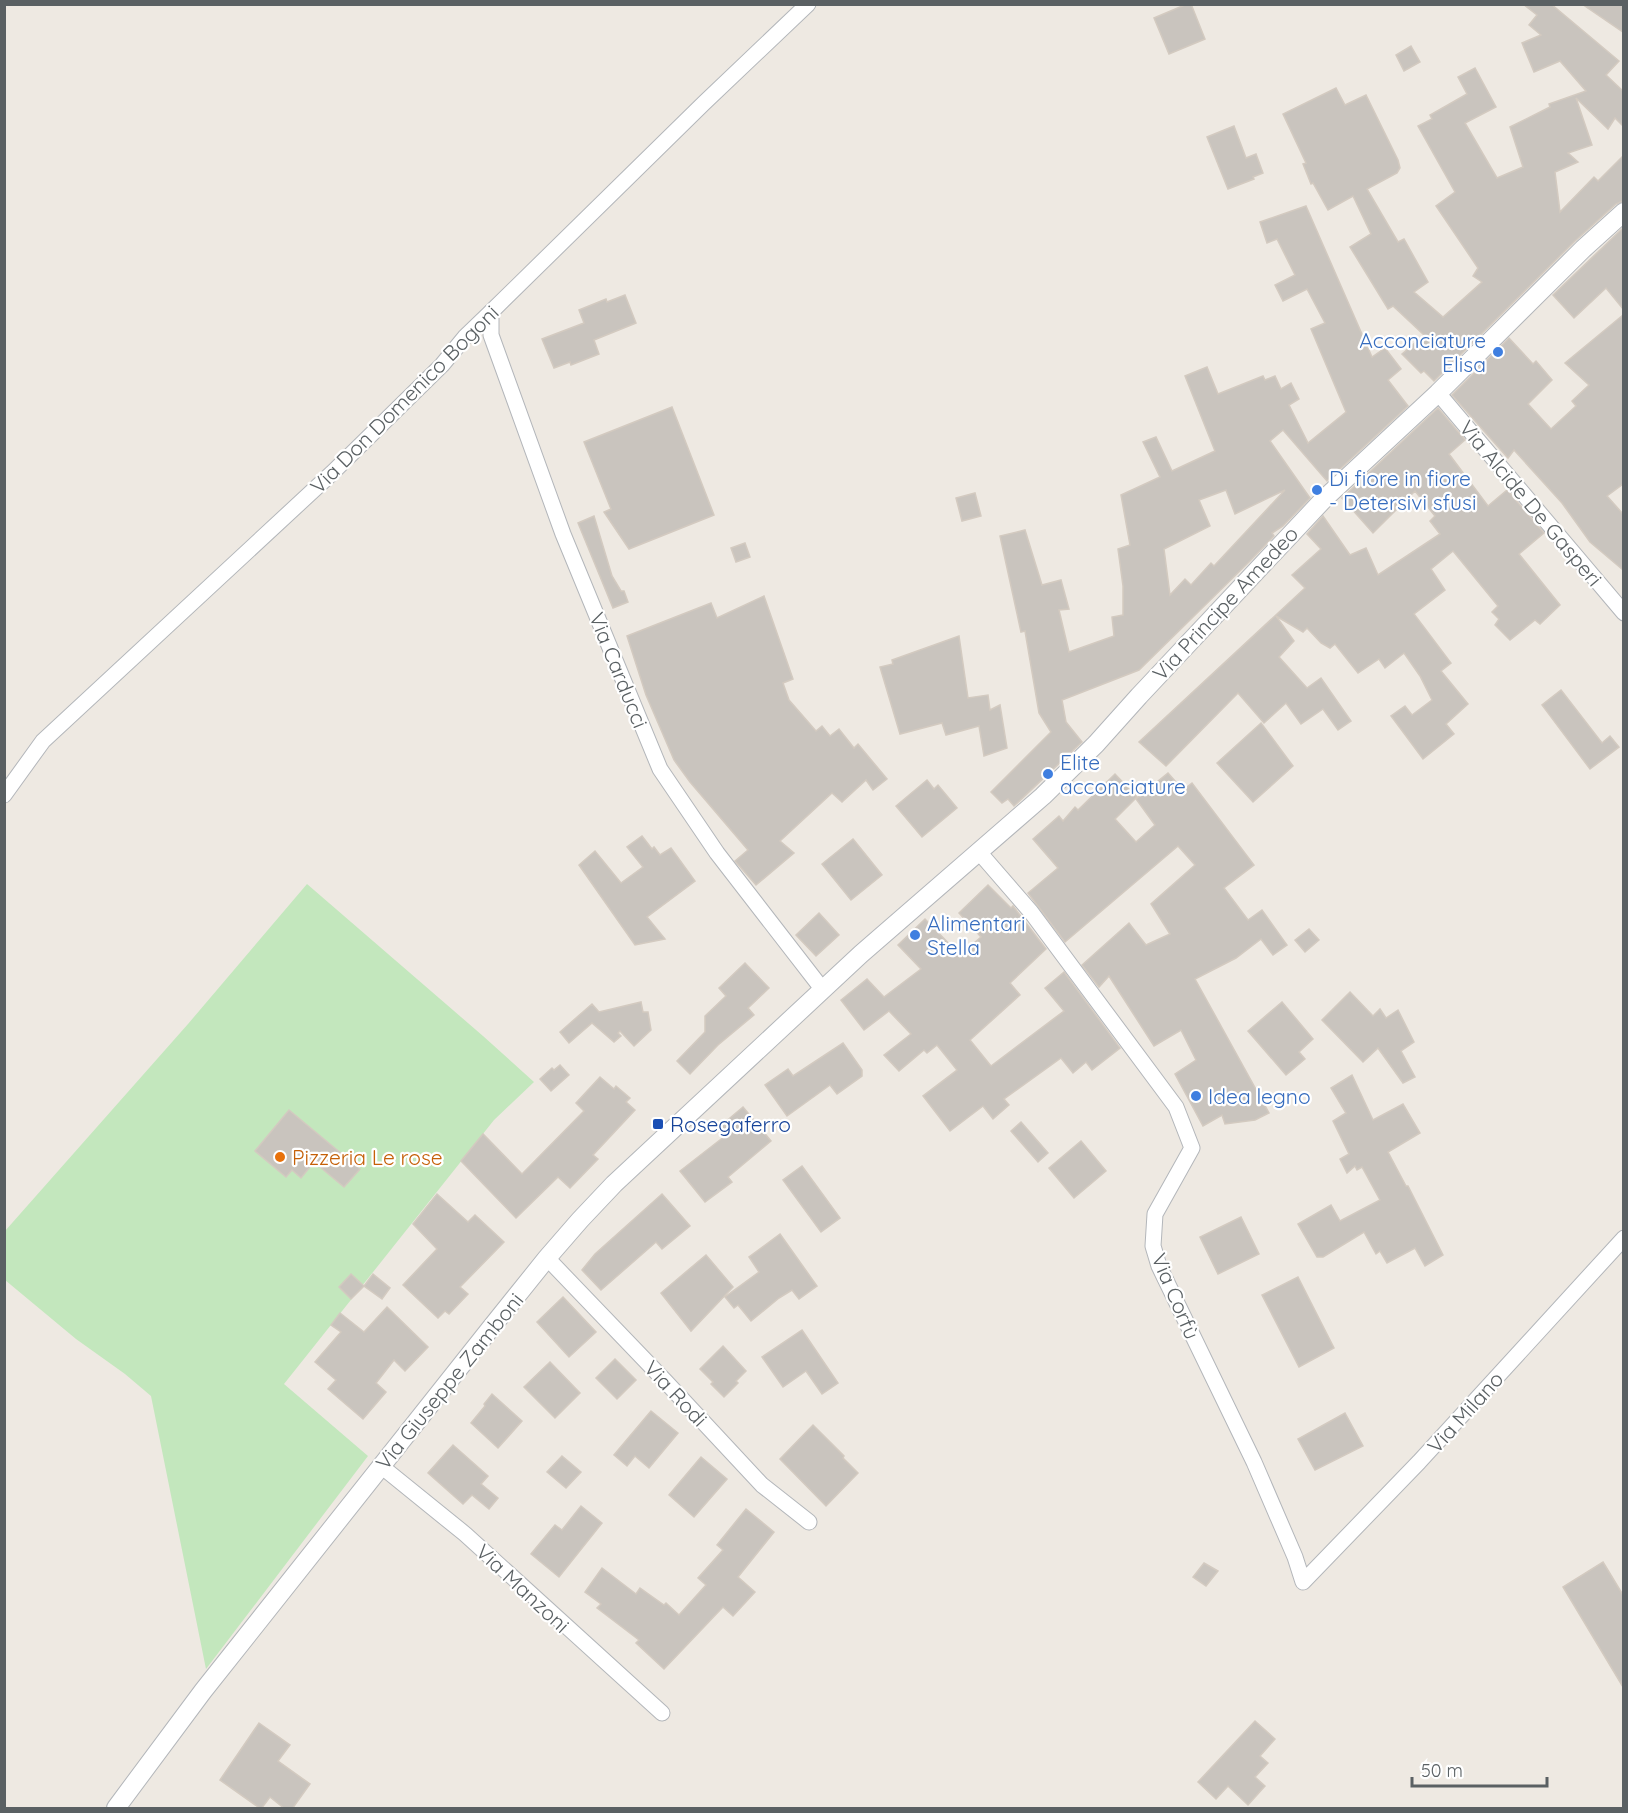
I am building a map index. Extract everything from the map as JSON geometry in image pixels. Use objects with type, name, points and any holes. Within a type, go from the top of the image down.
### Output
[{"type":"street","name":"Via Don Domenico Bogoni","points":[[4,795],[43,741],[332,473],[442,365],[490,312],[808,4]]},
{"type":"street","name":"Via Principe Amedeo","points":[[823,990],[870,946],[1043,796],[1096,744],[1324,499],[1438,393],[1623,212]]},
{"type":"street","name":"Via Carducci","points":[[490,312],[490,335],[563,534],[660,769],[717,853],[823,990]]},
{"type":"street","name":"Via Alcide De Gasperi","points":[[1438,393],[1623,613]]},
{"type":"street","name":"Via Corfù","points":[[979,852],[1031,912],[1176,1107],[1192,1148],[1155,1214],[1153,1246],[1158,1266],[1254,1462],[1295,1557],[1303,1582]]},
{"type":"street","name":"Via Giuseppe Zamboni","points":[[116,1809],[203,1691],[547,1258],[614,1184],[823,990]]},
{"type":"street","name":"Via Milano","points":[[1303,1582],[1419,1462],[1623,1238]]},
{"type":"street","name":"Via Rodi","points":[[547,1258],[762,1485],[808,1522]]},
{"type":"street","name":"Via Manzoni","points":[[381,1466],[465,1534],[662,1713]]},
{"type":"green space","points":[[307,884],[534,1082],[494,1120],[284,1384],[368,1456],[206,1669],[151,1396],[76,1339],[5,1280],[5,1231],[188,1024]]},
{"type":"building","points":[[1191,4],[1205,39],[1169,54],[1154,18]]},
{"type":"building","points":[[1523,4],[1551,4],[1619,61],[1606,75],[1623,91],[1623,126],[1615,118],[1608,129],[1576,98],[1592,145],[1568,153],[1578,162],[1555,172],[1560,212],[1594,177],[1598,181],[1623,156],[1623,201],[1616,204],[1575,241],[1434,381],[1424,371],[1421,373],[1402,354],[1424,335],[1393,306],[1388,309],[1350,247],[1371,234],[1353,196],[1328,210],[1313,183],[1311,184],[1303,164],[1306,163],[1283,114],[1336,88],[1345,105],[1366,95],[1400,168],[1397,173],[1367,189],[1398,242],[1404,239],[1428,282],[1414,292],[1443,317],[1482,282],[1473,276],[1478,268],[1436,206],[1455,192],[1418,126],[1432,119],[1430,115],[1467,94],[1458,77],[1475,68],[1496,107],[1465,123],[1497,178],[1523,167],[1510,127],[1550,107],[1549,104],[1586,91],[1560,61],[1534,72],[1522,43],[1541,35],[1529,25],[1537,15]]},
{"type":"building","points":[[1582,4],[1623,4],[1623,32]]},
{"type":"building","points":[[1411,46],[1420,62],[1404,71],[1396,55]]},
{"type":"building","points":[[1234,126],[1246,158],[1256,154],[1263,173],[1228,189],[1207,137]]},
{"type":"building","points":[[1306,206],[1372,357],[1385,348],[1401,369],[1388,380],[1408,406],[1327,481],[1283,430],[1270,441],[1310,498],[1283,526],[1272,533],[1274,536],[1250,561],[1139,670],[1062,700],[1066,722],[1082,742],[1014,806],[1008,799],[1002,803],[991,792],[1051,732],[1039,713],[1025,631],[1021,632],[1000,536],[1025,530],[1042,585],[1061,580],[1069,609],[1059,610],[1069,652],[1114,636],[1112,617],[1123,615],[1123,586],[1118,549],[1130,545],[1121,495],[1160,477],[1143,442],[1156,437],[1172,471],[1215,451],[1185,376],[1207,367],[1218,394],[1263,376],[1265,380],[1275,376],[1281,389],[1291,383],[1299,399],[1289,405],[1308,443],[1346,412],[1311,329],[1325,323],[1307,289],[1283,301],[1275,285],[1295,275],[1277,239],[1267,243],[1260,222]],"holes":[[[1226,490],[1235,514],[1285,490],[1214,566],[1211,563],[1191,585],[1185,579],[1170,595],[1164,549],[1210,526],[1199,500]]]},
{"type":"building","points":[[1623,228],[1623,309],[1606,288],[1574,318],[1553,295]]},
{"type":"building","points":[[625,295],[636,323],[594,340],[599,354],[571,365],[570,362],[554,368],[542,339],[584,323],[579,310],[606,299],[607,302]]},
{"type":"building","points":[[1623,315],[1623,484],[1607,496],[1623,514],[1623,570],[1590,542],[1562,503],[1514,450],[1508,458],[1452,395],[1509,338],[1533,364],[1536,361],[1552,380],[1528,404],[1551,429],[1576,406],[1572,401],[1589,385],[1565,363]]},
{"type":"building","points":[[672,407],[714,515],[629,549],[604,512],[611,509],[584,442]]},
{"type":"building","points":[[1438,408],[1465,440],[1449,454],[1488,506],[1507,490],[1544,533],[1519,554],[1560,605],[1540,624],[1535,620],[1510,640],[1495,625],[1499,619],[1492,612],[1498,606],[1453,551],[1431,569],[1445,590],[1414,614],[1451,663],[1441,671],[1468,704],[1446,724],[1454,734],[1423,759],[1391,716],[1405,706],[1412,715],[1432,700],[1420,676],[1404,653],[1385,668],[1379,659],[1358,673],[1335,644],[1330,648],[1321,643],[1307,628],[1303,632],[1276,616],[1294,641],[1279,657],[1307,688],[1321,678],[1351,721],[1338,730],[1323,709],[1301,724],[1286,703],[1264,723],[1238,693],[1166,766],[1139,742],[1305,588],[1292,575],[1321,549],[1307,534],[1323,516],[1350,555],[1366,548],[1378,575],[1440,534],[1430,521],[1435,516],[1415,491],[1373,533],[1342,498]]},
{"type":"building","points":[[975,493],[981,516],[962,521],[956,498]]},
{"type":"building","points":[[594,516],[612,576],[621,591],[624,591],[628,602],[613,608],[578,523]]},
{"type":"building","points":[[745,543],[750,557],[736,562],[731,548]]},
{"type":"building","points":[[764,596],[793,679],[783,683],[789,700],[816,731],[822,726],[830,736],[839,729],[854,748],[858,744],[887,779],[873,790],[866,780],[842,802],[832,793],[780,841],[794,853],[756,885],[735,861],[748,850],[674,760],[646,695],[627,636],[711,603],[717,618]]},
{"type":"building","points":[[959,636],[968,698],[988,695],[990,710],[1000,705],[1007,748],[984,756],[979,726],[946,735],[942,723],[900,734],[880,667],[893,664],[892,660]]},
{"type":"building","points":[[1561,690],[1602,743],[1610,736],[1619,747],[1590,769],[1542,705]]},
{"type":"building","points":[[1261,723],[1293,766],[1253,802],[1217,763]]},
{"type":"building","points":[[1168,773],[1183,790],[1192,783],[1254,865],[1224,888],[1248,920],[1262,910],[1287,945],[1273,955],[1261,939],[1236,958],[1195,979],[1269,1113],[1255,1120],[1225,1124],[1222,1115],[1203,1126],[1175,1074],[1196,1060],[1181,1030],[1154,1046],[1109,976],[1099,987],[1082,965],[1129,923],[1146,945],[1170,934],[1151,904],[1195,865],[1178,846],[1065,942],[1028,893],[1058,868],[1033,839],[1059,816],[1063,821],[1075,807],[1078,810],[1115,774],[1137,797],[1115,819],[1136,842],[1155,825],[1136,799]]},
{"type":"building","points":[[927,780],[934,789],[938,785],[957,808],[922,837],[896,806]]},
{"type":"building","points":[[642,836],[660,855],[671,848],[695,881],[647,917],[665,939],[635,945],[579,865],[595,851],[621,883],[643,867],[627,847]]},
{"type":"building","points":[[853,839],[882,875],[851,900],[822,864]]},
{"type":"building","points":[[988,885],[1011,908],[1013,906],[1046,949],[1010,983],[1020,995],[970,1040],[991,1066],[1064,1011],[1045,988],[1064,972],[1120,1048],[1092,1070],[1086,1062],[1073,1073],[1061,1058],[1004,1099],[1009,1105],[993,1119],[983,1106],[950,1131],[923,1096],[957,1070],[937,1045],[927,1053],[924,1050],[899,1071],[884,1055],[911,1034],[889,1011],[864,1030],[841,1000],[867,979],[884,997],[921,969],[898,945],[925,919],[960,955],[981,937],[959,913]]},
{"type":"building","points":[[819,913],[839,935],[816,956],[796,935]]},
{"type":"building","points":[[1309,929],[1319,940],[1305,952],[1295,940]]},
{"type":"building","points":[[745,963],[769,988],[748,1008],[754,1015],[718,1045],[690,1074],[677,1061],[705,1032],[705,1016],[726,996],[719,988]]},
{"type":"building","points":[[1350,992],[1373,1016],[1380,1009],[1386,1018],[1398,1010],[1414,1042],[1401,1051],[1415,1077],[1403,1083],[1378,1048],[1363,1062],[1322,1020]]},
{"type":"building","points":[[641,1002],[643,1012],[648,1012],[651,1030],[634,1046],[620,1031],[618,1033],[621,1036],[614,1042],[592,1023],[569,1043],[560,1032],[592,1004],[599,1012]]},
{"type":"building","points":[[1282,1002],[1313,1039],[1299,1052],[1305,1059],[1286,1075],[1248,1031]]},
{"type":"building","points":[[843,1043],[862,1070],[862,1076],[837,1094],[830,1085],[787,1116],[765,1085],[788,1069],[793,1076]]},
{"type":"building","points":[[560,1065],[569,1075],[551,1091],[540,1079],[552,1068],[554,1070]]},
{"type":"building","points":[[1352,1075],[1373,1120],[1403,1104],[1420,1133],[1388,1152],[1443,1255],[1425,1266],[1415,1248],[1387,1263],[1380,1251],[1376,1254],[1364,1232],[1323,1257],[1317,1257],[1298,1224],[1331,1205],[1340,1221],[1380,1200],[1362,1167],[1357,1170],[1355,1166],[1347,1173],[1340,1159],[1349,1154],[1333,1121],[1346,1113],[1331,1088]]},
{"type":"building","points":[[600,1077],[614,1089],[616,1086],[630,1098],[626,1102],[635,1110],[593,1155],[598,1159],[570,1188],[558,1177],[516,1218],[461,1161],[483,1134],[522,1174],[584,1111],[576,1103]]},
{"type":"building","points":[[743,1107],[771,1141],[728,1177],[732,1182],[705,1202],[680,1171],[725,1136],[718,1128]]},
{"type":"building","points":[[289,1110],[360,1169],[344,1187],[314,1162],[301,1178],[292,1170],[286,1177],[255,1151]]},
{"type":"building","points":[[1021,1122],[1048,1153],[1038,1162],[1011,1131]]},
{"type":"building","points":[[1081,1141],[1106,1171],[1074,1198],[1049,1168]]},
{"type":"building","points":[[802,1166],[840,1218],[821,1232],[783,1180]]},
{"type":"building","points":[[437,1194],[468,1222],[475,1215],[504,1242],[460,1287],[468,1294],[449,1314],[445,1311],[438,1318],[403,1285],[437,1249],[413,1224]]},
{"type":"building","points":[[662,1194],[690,1226],[662,1249],[656,1242],[601,1290],[582,1270],[595,1254]]},
{"type":"building","points":[[1241,1217],[1259,1254],[1218,1274],[1200,1237]]},
{"type":"building","points":[[780,1234],[817,1286],[799,1299],[792,1290],[751,1321],[738,1305],[734,1308],[725,1297],[759,1272],[749,1257]]},
{"type":"building","points":[[706,1255],[733,1287],[691,1331],[661,1293]]},
{"type":"building","points":[[351,1274],[364,1286],[351,1299],[339,1287]]},
{"type":"building","points":[[373,1274],[390,1288],[382,1299],[364,1286]]},
{"type":"building","points":[[1298,1277],[1334,1348],[1299,1367],[1262,1295]]},
{"type":"building","points":[[563,1297],[596,1332],[569,1357],[537,1322]]},
{"type":"building","points":[[387,1307],[428,1347],[405,1371],[394,1360],[376,1383],[386,1392],[363,1419],[328,1389],[336,1380],[315,1362],[341,1332],[331,1325],[340,1313],[364,1332]]},
{"type":"building","points":[[802,1330],[838,1383],[822,1394],[806,1371],[783,1387],[762,1357]]},
{"type":"building","points":[[723,1346],[746,1371],[724,1397],[700,1369]]},
{"type":"building","points":[[615,1359],[636,1380],[617,1399],[596,1378]]},
{"type":"building","points":[[550,1362],[580,1393],[555,1418],[524,1387]]},
{"type":"building","points":[[492,1394],[522,1421],[498,1448],[471,1423]]},
{"type":"building","points":[[651,1411],[678,1433],[649,1468],[635,1456],[627,1466],[614,1455]]},
{"type":"building","points":[[1345,1413],[1363,1446],[1315,1470],[1298,1439]]},
{"type":"building","points":[[813,1425],[858,1473],[826,1506],[780,1459]]},
{"type":"building","points":[[453,1445],[488,1476],[481,1484],[498,1498],[489,1509],[472,1495],[463,1504],[428,1473]]},
{"type":"building","points":[[562,1456],[581,1472],[566,1488],[547,1472]]},
{"type":"building","points":[[701,1457],[727,1479],[694,1517],[669,1495]]},
{"type":"building","points":[[581,1506],[602,1523],[559,1577],[531,1554],[555,1525],[562,1530]]},
{"type":"building","points":[[746,1509],[774,1532],[738,1577],[755,1592],[733,1616],[723,1607],[664,1669],[636,1643],[639,1640],[597,1608],[601,1604],[585,1592],[602,1568],[636,1594],[640,1588],[664,1605],[666,1603],[679,1615],[706,1585],[698,1578],[723,1550],[717,1545]]},
{"type":"building","points":[[1603,1562],[1623,1595],[1623,1687],[1563,1587]]},
{"type":"building","points":[[1204,1563],[1218,1571],[1206,1586],[1193,1577]]},
{"type":"building","points":[[1255,1721],[1275,1739],[1260,1756],[1268,1763],[1255,1777],[1265,1786],[1248,1805],[1228,1786],[1216,1799],[1198,1782]]},
{"type":"building","points":[[259,1723],[290,1745],[278,1761],[310,1784],[292,1809],[285,1809],[270,1797],[261,1809],[220,1780]]},
{"type":"place","name":"Acconciature Elisa","points":[[1498,352]]},
{"type":"place","name":"Di fiore in fiore - Detersivi sfusi","points":[[1317,490]]},
{"type":"place","name":"Elite acconciature","points":[[1048,774]]},
{"type":"place","name":"Alimentari Stella","points":[[915,935]]},
{"type":"place","name":"Idea legno","points":[[1196,1096]]},
{"type":"place","name":"Rosegaferro","points":[[658,1124]]},
{"type":"place","name":"Pizzeria Le rose","points":[[280,1157]]}]
